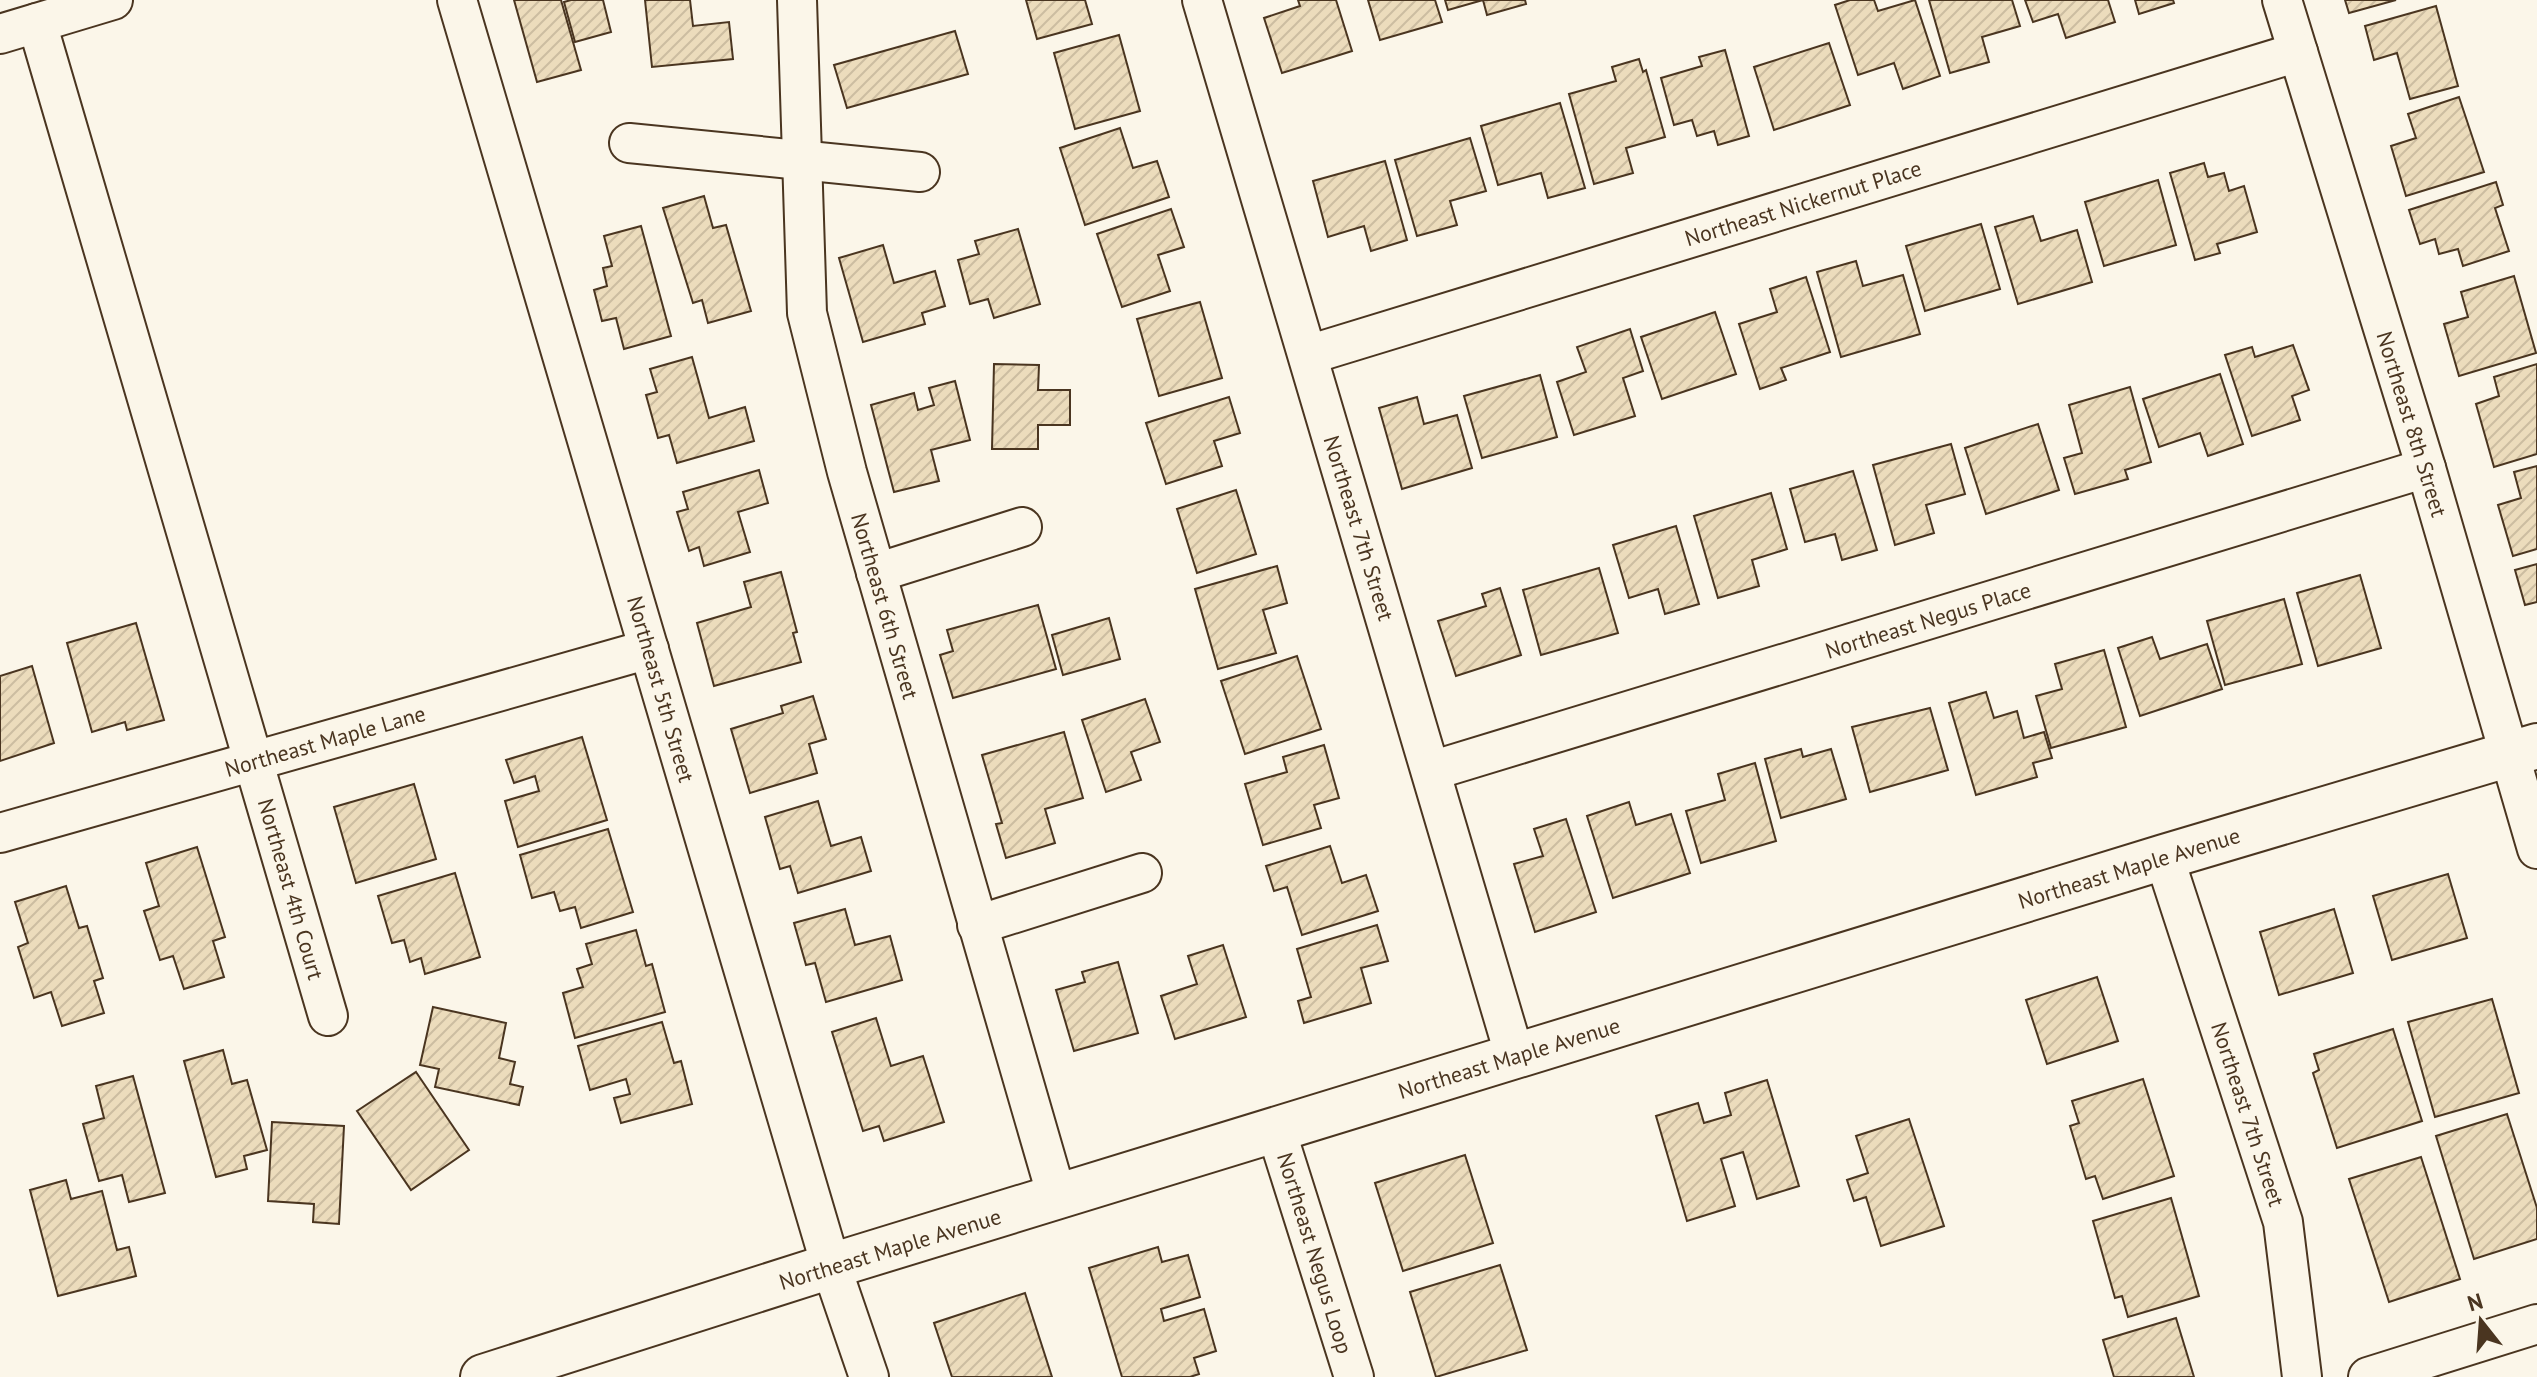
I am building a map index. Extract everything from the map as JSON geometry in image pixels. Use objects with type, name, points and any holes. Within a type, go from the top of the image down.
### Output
[{"type":"main road","name":"Northeast Maple Avenue","points":[[483,1377],[831,1266],[2522,750]]},
{"type":"street","points":[[0,34],[113,0]]},
{"type":"street","name":"Northeast 5th Street","points":[[457,0],[831,1266],[869,1377]]},
{"type":"street","name":"Northeast 6th Street","points":[[797,0],[807,313],[847,472],[1057,1197]]},
{"type":"street","name":"Northeast 7th Street","points":[[1202,0],[1515,1057]]},
{"type":"street","name":"Northeast 8th Street","points":[[2282,0],[2426,468],[2522,750],[2537,849]]},
{"type":"street","name":"Northeast 4th Court","points":[[37,23],[328,1016]]},
{"type":"street","name":"Northeast Nickernut Place","points":[[1308,355],[2298,52]]},
{"type":"street","points":[[629,143],[920,172]]},
{"type":"street","name":"Northeast Negus Place","points":[[1431,771],[2426,468]]},
{"type":"street","points":[[876,573],[1022,527]]},
{"type":"street","name":"Northeast Maple Lane","points":[[0,833],[649,649]]},
{"type":"street","name":"Northeast 7th Street","points":[[2164,857],[2283,1222],[2302,1377]]},
{"type":"street","points":[[977,925],[1142,873]]},
{"type":"street","name":"Northeast Negus Loop","points":[[1276,1130],[1354,1377]]},
{"type":"street","points":[[2368,1377],[2537,1324]]},
{"type":"building","points":[[514,0],[561,0],[581,70],[537,82]]},
{"type":"building","points":[[603,0],[611,32],[575,42],[564,2]]},
{"type":"building","points":[[645,0],[690,0],[693,26],[729,22],[733,59],[652,67]]},
{"type":"building","points":[[1026,0],[1085,0],[1092,24],[1037,39]]},
{"type":"building","points":[[1298,0],[1336,0],[1352,51],[1282,73],[1264,18],[1300,6]]},
{"type":"building","points":[[1368,0],[1435,0],[1442,22],[1380,40]]},
{"type":"building","points":[[1445,0],[1483,0],[1448,10]]},
{"type":"building","points":[[1483,0],[1525,0],[1526,4],[1487,15]]},
{"type":"building","points":[[1850,0],[1874,0],[1878,11],[1915,0],[1940,76],[1903,89],[1894,63],[1858,75],[1835,5]]},
{"type":"building","points":[[1929,0],[2012,0],[2020,26],[1982,37],[1989,62],[1950,73]]},
{"type":"building","points":[[2025,0],[2108,0],[2115,22],[2066,38],[2058,14],[2033,22]]},
{"type":"building","points":[[2135,0],[2173,0],[2174,3],[2139,14]]},
{"type":"building","points":[[2345,0],[2396,0],[2349,13]]},
{"type":"building","points":[[2436,6],[2458,86],[2410,99],[2397,53],[2374,60],[2365,26]]},
{"type":"building","points":[[955,31],[968,74],[847,108],[834,65]]},
{"type":"building","points":[[1119,35],[1140,111],[1075,129],[1054,53]]},
{"type":"building","points":[[1829,43],[1850,105],[1774,130],[1754,67]]},
{"type":"building","points":[[1725,50],[1749,136],[1718,145],[1714,131],[1697,136],[1692,120],[1674,125],[1661,78],[1702,66],[1699,57]]},
{"type":"building","points":[[1639,59],[1643,72],[1646,70],[1665,137],[1626,148],[1633,173],[1594,184],[1569,94],[1616,81],[1612,67]]},
{"type":"building","points":[[2459,97],[2484,172],[2406,196],[2391,146],[2416,138],[2408,114]]},
{"type":"building","points":[[1560,103],[1585,188],[1548,198],[1541,173],[1498,185],[1481,126]]},
{"type":"building","points":[[1120,128],[1133,168],[1157,161],[1169,197],[1085,225],[1060,148]]},
{"type":"building","points":[[1470,138],[1486,191],[1450,201],[1457,225],[1417,236],[1395,160]]},
{"type":"building","points":[[1385,161],[1407,240],[1371,251],[1364,226],[1328,237],[1313,181]]},
{"type":"building","points":[[2204,163],[2208,177],[2224,173],[2229,191],[2244,186],[2257,232],[2217,244],[2220,253],[2195,260],[2170,173]]},
{"type":"building","points":[[2158,180],[2176,245],[2104,266],[2085,202]]},
{"type":"building","points":[[2496,182],[2503,205],[2495,208],[2509,251],[2463,266],[2458,249],[2439,254],[2435,239],[2420,244],[2409,210]]},
{"type":"building","points":[[704,196],[713,228],[726,225],[751,311],[708,323],[702,300],[693,303],[663,208]]},
{"type":"building","points":[[1171,209],[1184,247],[1158,255],[1170,291],[1122,307],[1097,234]]},
{"type":"building","points":[[2033,216],[2041,241],[2077,230],[2092,282],[2018,304],[1995,227]]},
{"type":"building","points":[[1981,224],[2000,289],[1925,311],[1906,246]]},
{"type":"building","points":[[641,226],[671,336],[624,349],[616,318],[602,321],[594,290],[607,286],[603,268],[612,266],[604,236]]},
{"type":"building","points":[[1018,229],[1040,304],[994,318],[988,299],[970,304],[958,260],[979,254],[975,241]]},
{"type":"building","points":[[883,245],[894,283],[935,271],[945,306],[922,313],[925,324],[863,342],[839,258]]},
{"type":"building","points":[[1856,261],[1863,286],[1903,275],[1920,334],[1841,357],[1817,272]]},
{"type":"building","points":[[2514,276],[2536,353],[2459,376],[2444,324],[2468,317],[2461,292]]},
{"type":"building","points":[[1806,277],[1830,352],[1781,368],[1786,380],[1760,389],[1739,324],[1777,312],[1770,289]]},
{"type":"building","points":[[1200,302],[1222,378],[1159,396],[1137,319]]},
{"type":"building","points":[[1715,312],[1736,374],[1662,399],[1641,337]]},
{"type":"building","points":[[1630,329],[1643,371],[1623,378],[1635,416],[1574,435],[1557,382],[1586,372],[1577,347]]},
{"type":"building","points":[[2293,345],[2309,390],[2292,396],[2300,420],[2252,436],[2225,355],[2252,347],[2255,357]]},
{"type":"building","points":[[692,357],[709,418],[745,407],[754,441],[677,463],[669,435],[658,438],[646,395],[657,392],[650,369]]},
{"type":"building","points":[[994,364],[1039,365],[1038,390],[1070,390],[1070,425],[1038,425],[1038,449],[992,449]]},
{"type":"building","points":[[2537,364],[2537,454],[2494,467],[2476,404],[2499,396],[2494,377]]},
{"type":"building","points":[[2220,374],[2243,444],[2208,456],[2200,433],[2159,447],[2143,399]]},
{"type":"building","points":[[1540,375],[1557,437],[1482,458],[1464,396]]},
{"type":"building","points":[[955,381],[970,440],[931,450],[939,481],[894,492],[871,405],[914,393],[918,410],[934,405],[929,388]]},
{"type":"building","points":[[2130,387],[2151,462],[2125,470],[2128,479],[2075,494],[2064,458],[2082,453],[2069,405]]},
{"type":"building","points":[[1229,397],[1240,433],[1214,441],[1222,466],[1166,484],[1146,423]]},
{"type":"building","points":[[1417,397],[1424,424],[1457,415],[1472,468],[1402,489],[1379,408]]},
{"type":"building","points":[[2038,424],[2059,490],[1986,514],[1965,448]]},
{"type":"building","points":[[1951,444],[1965,494],[1926,505],[1934,533],[1895,545],[1873,465]]},
{"type":"building","points":[[2537,466],[2537,549],[2513,556],[2498,505],[2521,498],[2514,472]]},
{"type":"building","points":[[759,470],[768,503],[738,512],[750,552],[704,566],[699,547],[689,551],[677,512],[688,509],[683,492]]},
{"type":"building","points":[[1853,471],[1877,550],[1842,560],[1835,534],[1805,542],[1790,489]]},
{"type":"building","points":[[1236,490],[1256,554],[1197,573],[1177,509]]},
{"type":"building","points":[[1771,493],[1787,549],[1752,560],[1759,586],[1718,598],[1694,516]]},
{"type":"building","points":[[1676,526],[1699,604],[1665,614],[1658,589],[1629,598],[1613,545]]},
{"type":"building","points":[[2537,564],[2537,602],[2525,605],[2515,570]]},
{"type":"building","points":[[1277,566],[1287,603],[1263,610],[1276,653],[1218,669],[1195,589]]},
{"type":"building","points":[[1599,568],[1618,633],[1541,655],[1523,590]]},
{"type":"building","points":[[781,572],[797,632],[793,633],[801,662],[714,686],[697,623],[751,607],[744,582]]},
{"type":"building","points":[[2360,575],[2381,648],[2318,666],[2297,593]]},
{"type":"building","points":[[1500,588],[1521,655],[1456,676],[1438,621],[1486,606],[1482,594]]},
{"type":"building","points":[[2284,599],[2302,664],[2225,685],[2207,621]]},
{"type":"building","points":[[1038,605],[1056,669],[953,698],[940,655],[953,651],[947,630]]},
{"type":"building","points":[[1109,618],[1120,659],[1063,675],[1052,635]]},
{"type":"building","points":[[136,623],[164,720],[127,730],[125,722],[92,732],[67,643]]},
{"type":"building","points":[[2152,637],[2160,659],[2207,644],[2222,689],[2140,716],[2118,648]]},
{"type":"building","points":[[2104,650],[2126,727],[2051,748],[2036,696],[2062,689],[2055,664]]},
{"type":"building","points":[[1297,656],[1321,729],[1245,754],[1221,681]]},
{"type":"building","points":[[32,666],[54,743],[0,761],[0,676]]},
{"type":"building","points":[[1986,692],[1994,718],[2017,711],[2024,738],[2044,732],[2052,758],[2033,763],[2037,777],[1976,795],[1949,703]]},
{"type":"building","points":[[813,696],[826,739],[809,744],[817,773],[750,793],[731,729],[783,713],[781,706]]},
{"type":"building","points":[[1145,699],[1160,742],[1131,752],[1141,780],[1106,792],[1082,720]]},
{"type":"building","points":[[1930,708],[1948,770],[1870,792],[1852,727]]},
{"type":"building","points":[[1064,732],[1083,798],[1045,809],[1055,843],[1006,858],[996,824],[1002,823],[982,755]]},
{"type":"building","points":[[582,737],[607,820],[518,847],[505,801],[539,791],[535,776],[514,783],[506,760]]},
{"type":"building","points":[[1324,745],[1339,798],[1314,805],[1321,828],[1263,845],[1245,784],[1287,772],[1283,757]]},
{"type":"building","points":[[1801,749],[1803,757],[1831,749],[1846,799],[1781,818],[1765,759]]},
{"type":"building","points":[[1755,763],[1776,841],[1701,863],[1686,811],[1725,800],[1718,774]]},
{"type":"building","points":[[414,784],[436,859],[356,883],[334,807]]},
{"type":"building","points":[[818,801],[831,846],[861,837],[871,871],[798,893],[790,866],[780,869],[765,817]]},
{"type":"building","points":[[1629,802],[1636,825],[1671,814],[1690,873],[1613,898],[1587,816]]},
{"type":"building","points":[[1566,819],[1596,912],[1535,932],[1514,864],[1543,856],[1534,829]]},
{"type":"building","points":[[608,829],[633,912],[581,928],[575,907],[560,911],[554,892],[532,898],[520,855]]},
{"type":"building","points":[[1330,846],[1342,883],[1366,875],[1378,911],[1302,935],[1287,887],[1274,891],[1266,866]]},
{"type":"building","points":[[197,847],[225,937],[213,941],[224,977],[184,989],[173,956],[160,960],[144,911],[159,906],[146,863]]},
{"type":"building","points":[[455,873],[480,957],[425,974],[421,958],[410,962],[404,940],[392,943],[378,896]]},
{"type":"building","points":[[2448,874],[2467,938],[2392,960],[2373,896]]},
{"type":"building","points":[[66,886],[79,928],[87,926],[103,978],[94,981],[104,1013],[62,1026],[51,992],[34,998],[18,947],[28,943],[15,902]]},
{"type":"building","points":[[845,909],[855,945],[890,936],[902,980],[826,1002],[815,963],[806,965],[794,923]]},
{"type":"building","points":[[2334,909],[2353,973],[2279,995],[2260,932]]},
{"type":"building","points":[[1377,925],[1388,961],[1361,968],[1371,1003],[1304,1023],[1298,1001],[1311,997],[1297,949]]},
{"type":"building","points":[[636,930],[646,966],[652,964],[665,1012],[575,1038],[563,993],[583,987],[577,969],[592,964],[586,944]]},
{"type":"building","points":[[1223,945],[1246,1017],[1175,1039],[1161,996],[1197,984],[1188,956]]},
{"type":"building","points":[[1118,962],[1138,1033],[1074,1051],[1056,990],[1085,982],[1082,972]]},
{"type":"building","points":[[2097,977],[2118,1041],[2047,1064],[2026,1000]]},
{"type":"building","points":[[2492,999],[2519,1093],[2435,1117],[2408,1022]]},
{"type":"building","points":[[433,1007],[506,1023],[499,1058],[515,1062],[510,1084],[523,1087],[519,1105],[435,1087],[439,1069],[420,1065]]},
{"type":"building","points":[[876,1018],[891,1066],[923,1056],[944,1122],[884,1141],[879,1126],[863,1131],[832,1032]]},
{"type":"building","points":[[662,1022],[674,1063],[681,1061],[692,1104],[621,1123],[614,1098],[630,1094],[626,1079],[590,1090],[578,1046]]},
{"type":"building","points":[[2393,1029],[2422,1121],[2337,1148],[2313,1073],[2319,1070],[2314,1054]]},
{"type":"building","points":[[223,1050],[232,1084],[247,1080],[267,1150],[244,1156],[247,1169],[216,1177],[184,1061]]},
{"type":"building","points":[[416,1072],[469,1150],[411,1190],[357,1111]]},
{"type":"building","points":[[133,1076],[165,1193],[129,1202],[122,1175],[99,1181],[83,1124],[104,1118],[96,1086]]},
{"type":"building","points":[[2143,1079],[2174,1176],[2103,1199],[2095,1176],[2086,1179],[2070,1126],[2079,1123],[2072,1101]]},
{"type":"building","points":[[1767,1080],[1799,1186],[1757,1199],[1743,1152],[1721,1159],[1735,1206],[1687,1221],[1656,1116],[1698,1103],[1704,1123],[1731,1115],[1725,1093]]},
{"type":"building","points":[[2507,1114],[2537,1208],[2537,1239],[2474,1259],[2436,1136]]},
{"type":"building","points":[[1909,1119],[1944,1226],[1881,1246],[1866,1197],[1854,1201],[1847,1180],[1868,1173],[1856,1136]]},
{"type":"building","points":[[272,1122],[344,1126],[339,1224],[313,1222],[314,1204],[268,1201]]},
{"type":"building","points":[[1465,1155],[1493,1243],[1403,1271],[1375,1183]]},
{"type":"building","points":[[2421,1157],[2460,1279],[2389,1302],[2349,1179]]},
{"type":"building","points":[[66,1180],[71,1199],[102,1191],[117,1250],[129,1247],[136,1276],[58,1296],[30,1190]]},
{"type":"building","points":[[2171,1198],[2199,1296],[2128,1317],[2122,1296],[2115,1298],[2093,1221]]},
{"type":"building","points":[[1158,1247],[1162,1262],[1188,1255],[1200,1297],[1161,1309],[1164,1321],[1204,1309],[1216,1351],[1194,1358],[1199,1374],[1190,1377],[1122,1377],[1089,1268]]},
{"type":"building","points":[[1500,1265],[1527,1350],[1436,1377],[1410,1292]]},
{"type":"building","points":[[1025,1293],[1052,1377],[952,1377],[934,1323]]},
{"type":"building","points":[[2176,1318],[2194,1377],[2114,1377],[2103,1340]]}]
